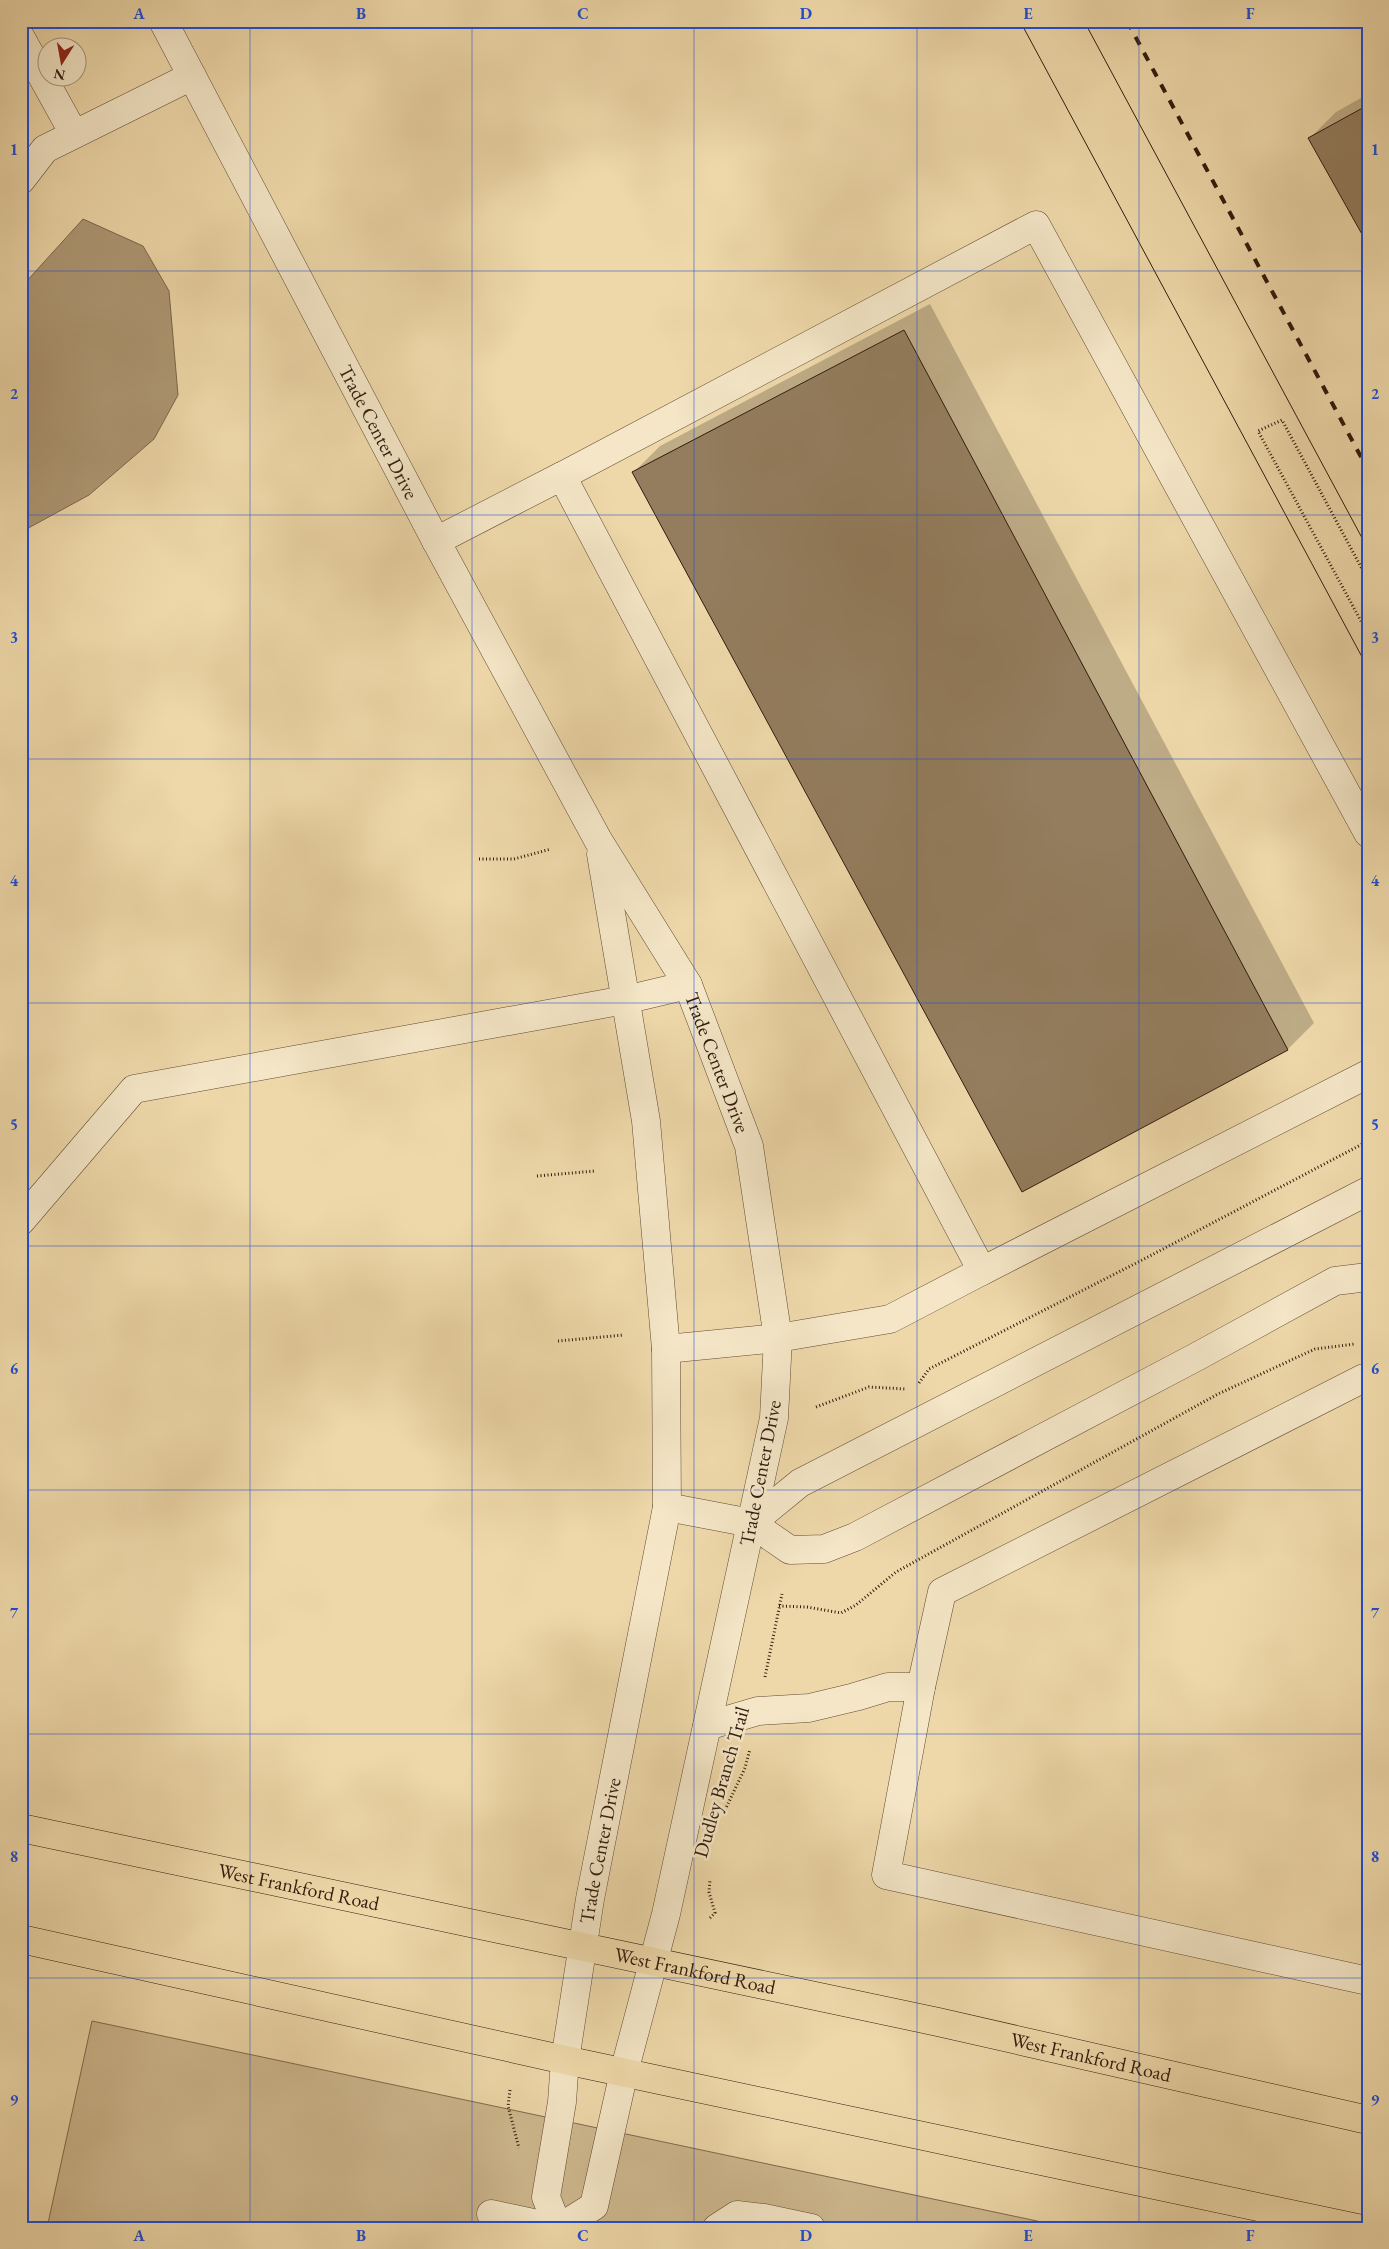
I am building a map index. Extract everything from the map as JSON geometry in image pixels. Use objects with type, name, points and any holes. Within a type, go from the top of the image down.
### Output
[{"type":"main road","name":"West Frankford Road","points":[[21,1828],[948,2024],[1368,2120]]},
{"type":"main road","points":[[22,1944],[1356,2228]]},
{"type":"street","name":"Trade Center Drive","points":[[163,21],[436,542],[598,840],[688,985],[749,1146],[778,1338],[774,1418],[655,1961],[624,2072],[594,2206],[558,2228],[546,2197],[562,2102],[565,2060],[590,1899],[667,1507],[666,1349],[646,1121],[598,840]]},
{"type":"street","points":[[21,38],[74,134]]},
{"type":"street","points":[[21,180],[45,149],[192,76]]},
{"type":"street","points":[[436,542],[1036,225],[1368,833]]},
{"type":"street","points":[[562,476],[982,1271]]},
{"type":"street","points":[[21,1221],[134,1089],[625,1000],[688,985]]},
{"type":"street","points":[[666,1349],[778,1338],[890,1319],[1368,1074]]},
{"type":"street","points":[[751,1523],[800,1483],[1368,1191]]},
{"type":"street","points":[[667,1507],[751,1523],[790,1550],[824,1549],[855,1538],[1335,1281],[1368,1277]]},
{"type":"street","points":[[1368,1379],[1364,1378],[942,1592],[921,1687],[886,1875],[1368,1981]]},
{"type":"street","points":[[707,1726],[758,1711],[810,1708],[855,1698],[888,1687],[921,1687]]},
{"type":"street","points":[[491,2214],[558,2228]]},
{"type":"street","points":[[717,2228],[736,2215],[764,2218],[811,2228]]},
{"type":"path","points":[[1368,580],[1282,420],[1258,432],[1368,634]]},
{"type":"path","points":[[479,859],[514,859],[551,849]]},
{"type":"path","points":[[816,1407],[869,1387],[906,1389],[918,1384],[929,1369],[1146,1258],[1368,1141]]},
{"type":"path","points":[[537,1176],[595,1171]]},
{"type":"path","points":[[558,1341],[624,1334]]},
{"type":"path","points":[[779,1606],[807,1607],[841,1613],[856,1605],[896,1572],[1218,1394],[1315,1349],[1359,1344]]},
{"type":"path","name":"Dudley Branch Trail","points":[[723,1816],[745,1768],[782,1594]]},
{"type":"path","name":"Dudley Branch Trail","points":[[710,1918],[715,1913],[709,1892],[711,1874]]},
{"type":"path","points":[[510,2090],[508,2106],[519,2151]]},
{"type":"shaded area","points":[[83,219],[143,246],[169,291],[178,395],[154,439],[89,495],[21,532],[21,292],[25,283]]},
{"type":"shaded area","points":[[92,2021],[1070,2228],[47,2228]]},
{"type":"building","points":[[1368,105],[1368,245],[1308,138]]},
{"type":"building","points":[[904,330],[1288,1050],[1022,1192],[632,472]]},
{"type":"tram line","points":[[1020,21],[1368,668]]},
{"type":"tram line","points":[[1084,21],[1368,549]]},
{"type":"railway","points":[[1127,21],[1368,470]]}]
